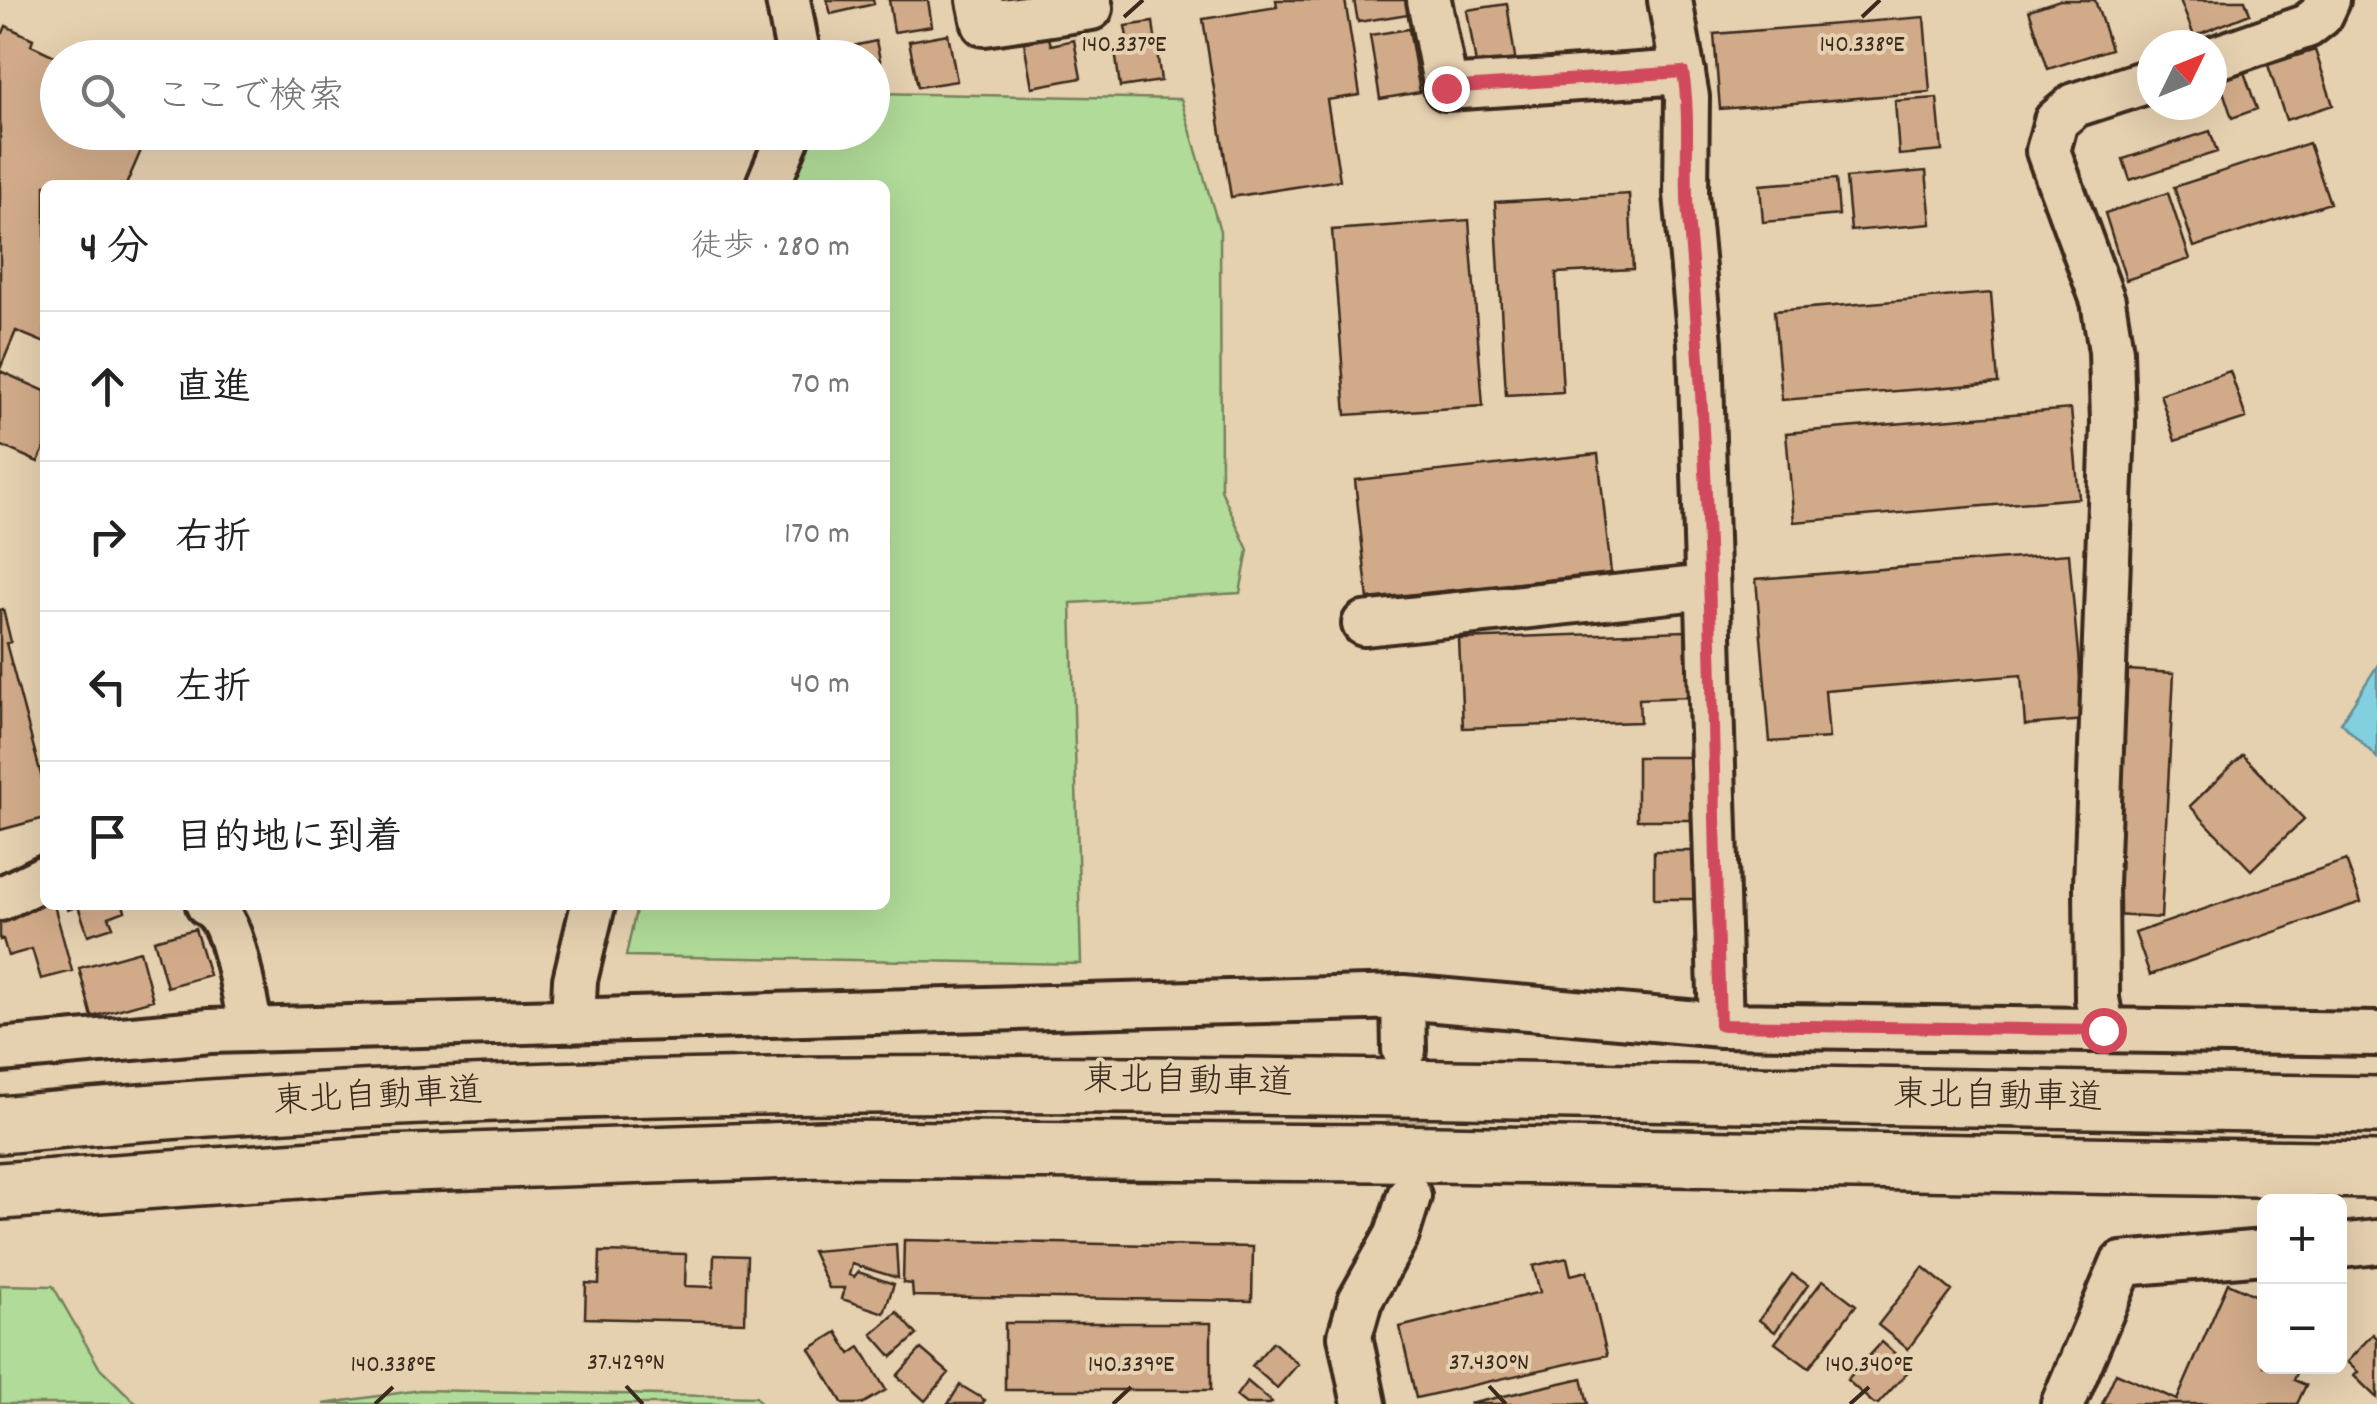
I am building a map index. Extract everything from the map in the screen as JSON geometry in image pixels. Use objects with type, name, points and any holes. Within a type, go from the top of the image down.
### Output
[{"type":"highway","name":"東北自動車道","points":[[0,1125],[376,1097],[824,1084],[1158,1082],[2377,1105]]},
{"type":"highway","name":"東北自動車道","points":[[0,1191],[384,1164],[822,1149],[1419,1154],[2377,1170]]},
{"type":"street","points":[[788,0],[796,40]]},
{"type":"street","points":[[978,0],[984,24],[1091,8]]},
{"type":"street","points":[[1429,0],[1446,88],[1683,72]]},
{"type":"street","points":[[1670,0],[1688,98],[1686,194],[1700,343],[1720,1025]]},
{"type":"street","points":[[2227,54],[2307,26],[2321,15],[2328,0]]},
{"type":"street","points":[[2103,1030],[2098,999],[2096,884],[2113,423],[2111,352],[2103,301],[2048,151],[2056,121],[2074,104],[2137,85]]},
{"type":"street","points":[[770,180],[783,150]]},
{"type":"street","points":[[1364,624],[1707,587]]},
{"type":"street","points":[[0,899],[40,879]]},
{"type":"street","points":[[217,910],[230,936],[251,1030]]},
{"type":"street","points":[[573,1022],[575,980],[592,910]]},
{"type":"street","points":[[0,1050],[251,1030],[1403,997],[1720,1025],[2377,1034]]},
{"type":"street","points":[[1403,997],[1404,1050]]},
{"type":"street","points":[[1364,1404],[1350,1336],[1360,1301],[1397,1235],[1409,1196]]},
{"type":"street","points":[[2347,1245],[2377,1242]]},
{"type":"street","points":[[2063,1404],[2122,1264],[2257,1253]]},
{"type":"green space","points":[[890,93],[1181,99],[1220,231],[1221,490],[1248,550],[1240,593],[1071,603],[1081,964],[626,956],[636,910],[890,910],[890,180],[793,180],[804,150],[890,150]]},
{"type":"green space","points":[[0,1285],[53,1286],[99,1367],[137,1404],[0,1404]]},
{"type":"green space","points":[[420,1390],[756,1397],[761,1404],[323,1404]]},
{"type":"water","points":[[2377,666],[2377,758],[2341,722]]},
{"type":"building","points":[[827,0],[873,0],[874,4],[831,14]]},
{"type":"building","points":[[889,0],[928,0],[932,26],[894,32]]},
{"type":"building","points":[[1276,0],[1345,0],[1360,95],[1327,100],[1340,180],[1231,197],[1203,19],[1277,7]]},
{"type":"building","points":[[1354,0],[1406,0],[1408,14],[1358,22]]},
{"type":"building","points":[[2060,0],[2095,0],[2111,49],[2048,69],[2029,10]]},
{"type":"building","points":[[2180,0],[2245,0],[2250,14],[2209,30],[2192,30]]},
{"type":"building","points":[[1507,4],[1516,64],[1477,70],[1467,10]]},
{"type":"building","points":[[1924,17],[1930,92],[1720,109],[1714,34]]},
{"type":"building","points":[[1153,22],[1161,81],[1120,87],[1115,50],[1129,48],[1125,26]]},
{"type":"building","points":[[6,26],[33,39],[31,45],[40,49],[40,150],[141,150],[128,180],[40,180],[40,341],[16,331],[0,369],[0,32]]},
{"type":"building","points":[[1409,29],[1420,92],[1380,99],[1370,35]]},
{"type":"building","points":[[948,34],[957,81],[918,87],[909,41]]},
{"type":"building","points":[[1049,38],[1051,45],[1074,40],[1081,78],[1032,87],[1024,42]]},
{"type":"building","points":[[2315,50],[2333,105],[2286,120],[2268,65]]},
{"type":"building","points":[[2244,72],[2257,109],[2232,118],[2227,103],[2227,77]]},
{"type":"building","points":[[1937,98],[1942,151],[1899,155],[1895,101]]},
{"type":"building","points":[[2210,131],[2217,152],[2130,180],[2123,159]]},
{"type":"building","points":[[2309,143],[2330,203],[2194,247],[2174,187]]},
{"type":"building","points":[[1926,171],[1931,224],[1851,231],[1846,178]]},
{"type":"building","points":[[1836,179],[1839,215],[1763,222],[1760,185]]},
{"type":"building","points":[[2168,193],[2190,259],[2126,280],[2105,213]]},
{"type":"building","points":[[1629,194],[1633,269],[1556,273],[1563,392],[1506,395],[1495,202]]},
{"type":"building","points":[[1469,220],[1483,406],[1346,415],[1332,230]]},
{"type":"building","points":[[1991,293],[1998,383],[1782,400],[1774,311]]},
{"type":"building","points":[[0,371],[40,389],[40,457],[38,462],[0,445]]},
{"type":"building","points":[[2230,371],[2246,418],[2175,441],[2160,394]]},
{"type":"building","points":[[2071,409],[2079,498],[1794,522],[1786,433]]},
{"type":"building","points":[[1598,454],[1611,573],[1368,599],[1355,480]]},
{"type":"building","points":[[2069,554],[2084,720],[2025,725],[2021,675],[1825,691],[1829,738],[1770,742],[1756,579]]},
{"type":"building","points":[[3,609],[11,642],[6,643],[40,771],[40,819],[0,830]]},
{"type":"building","points":[[1685,631],[1688,697],[1639,699],[1640,722],[1463,728],[1459,639]]},
{"type":"building","points":[[2128,670],[2174,673],[2161,918],[2115,915]]},
{"type":"building","points":[[2243,755],[2304,819],[2251,870],[2190,806]]},
{"type":"building","points":[[1637,757],[1691,757],[1691,820],[1637,820]]},
{"type":"building","points":[[1654,851],[1696,851],[1696,899],[1654,899]]},
{"type":"building","points":[[2346,860],[2361,902],[2150,975],[2135,933]]},
{"type":"building","points":[[40,904],[40,910],[55,910],[72,971],[41,979],[32,949],[8,956],[3,939],[0,940],[0,916]]},
{"type":"building","points":[[79,910],[125,910],[109,917],[113,927],[88,935]]},
{"type":"building","points":[[195,929],[209,975],[167,987],[154,940]]},
{"type":"building","points":[[140,951],[153,1000],[92,1017],[79,968]]},
{"type":"building","points":[[904,1240],[1253,1247],[1252,1301],[913,1296],[912,1284],[903,1283]]},
{"type":"building","points":[[896,1244],[898,1278],[852,1264],[849,1275],[854,1277],[858,1272],[894,1284],[884,1313],[842,1299],[845,1288],[829,1288],[812,1251]]},
{"type":"building","points":[[600,1252],[686,1254],[685,1286],[713,1287],[714,1255],[747,1256],[745,1322],[585,1318],[586,1283],[599,1284]]},
{"type":"building","points":[[1567,1258],[1571,1275],[1587,1271],[1607,1355],[1416,1398],[1400,1327],[1540,1292],[1533,1266]]},
{"type":"building","points":[[1923,1267],[1952,1291],[1908,1349],[1878,1325]]},
{"type":"building","points":[[1792,1274],[1808,1285],[1775,1332],[1759,1320]]},
{"type":"building","points":[[1823,1280],[1856,1305],[1809,1368],[1775,1343]]},
{"type":"building","points":[[2228,1283],[2257,1296],[2257,1374],[2297,1374],[2294,1380],[2306,1385],[2297,1404],[2102,1404],[2116,1373],[2177,1400]]},
{"type":"building","points":[[897,1312],[917,1335],[892,1357],[872,1334]]},
{"type":"building","points":[[1005,1323],[1211,1323],[1211,1390],[1005,1390]]},
{"type":"building","points":[[837,1332],[850,1354],[860,1347],[886,1390],[862,1404],[843,1404],[810,1349]]},
{"type":"building","points":[[2373,1334],[2377,1338],[2377,1398],[2354,1376],[2358,1372],[2347,1362]]},
{"type":"building","points":[[1273,1342],[1298,1364],[1277,1388],[1252,1366]]},
{"type":"building","points":[[1882,1342],[1911,1368],[1874,1404],[1847,1380]]},
{"type":"building","points":[[921,1349],[949,1373],[925,1401],[897,1376]]},
{"type":"building","points":[[1582,1378],[1588,1404],[1469,1404]]},
{"type":"building","points":[[1247,1381],[1272,1402],[1246,1404],[1236,1396]]},
{"type":"building","points":[[960,1385],[985,1400],[982,1404],[948,1404]]},
{"type":"tunnel","points":[[1405,1056],[1409,1185]]},
{"type":"route","points":[[1446,88],[1683,72],[1688,98],[1686,194],[1700,343],[1720,1025],[2103,1030]]}]
